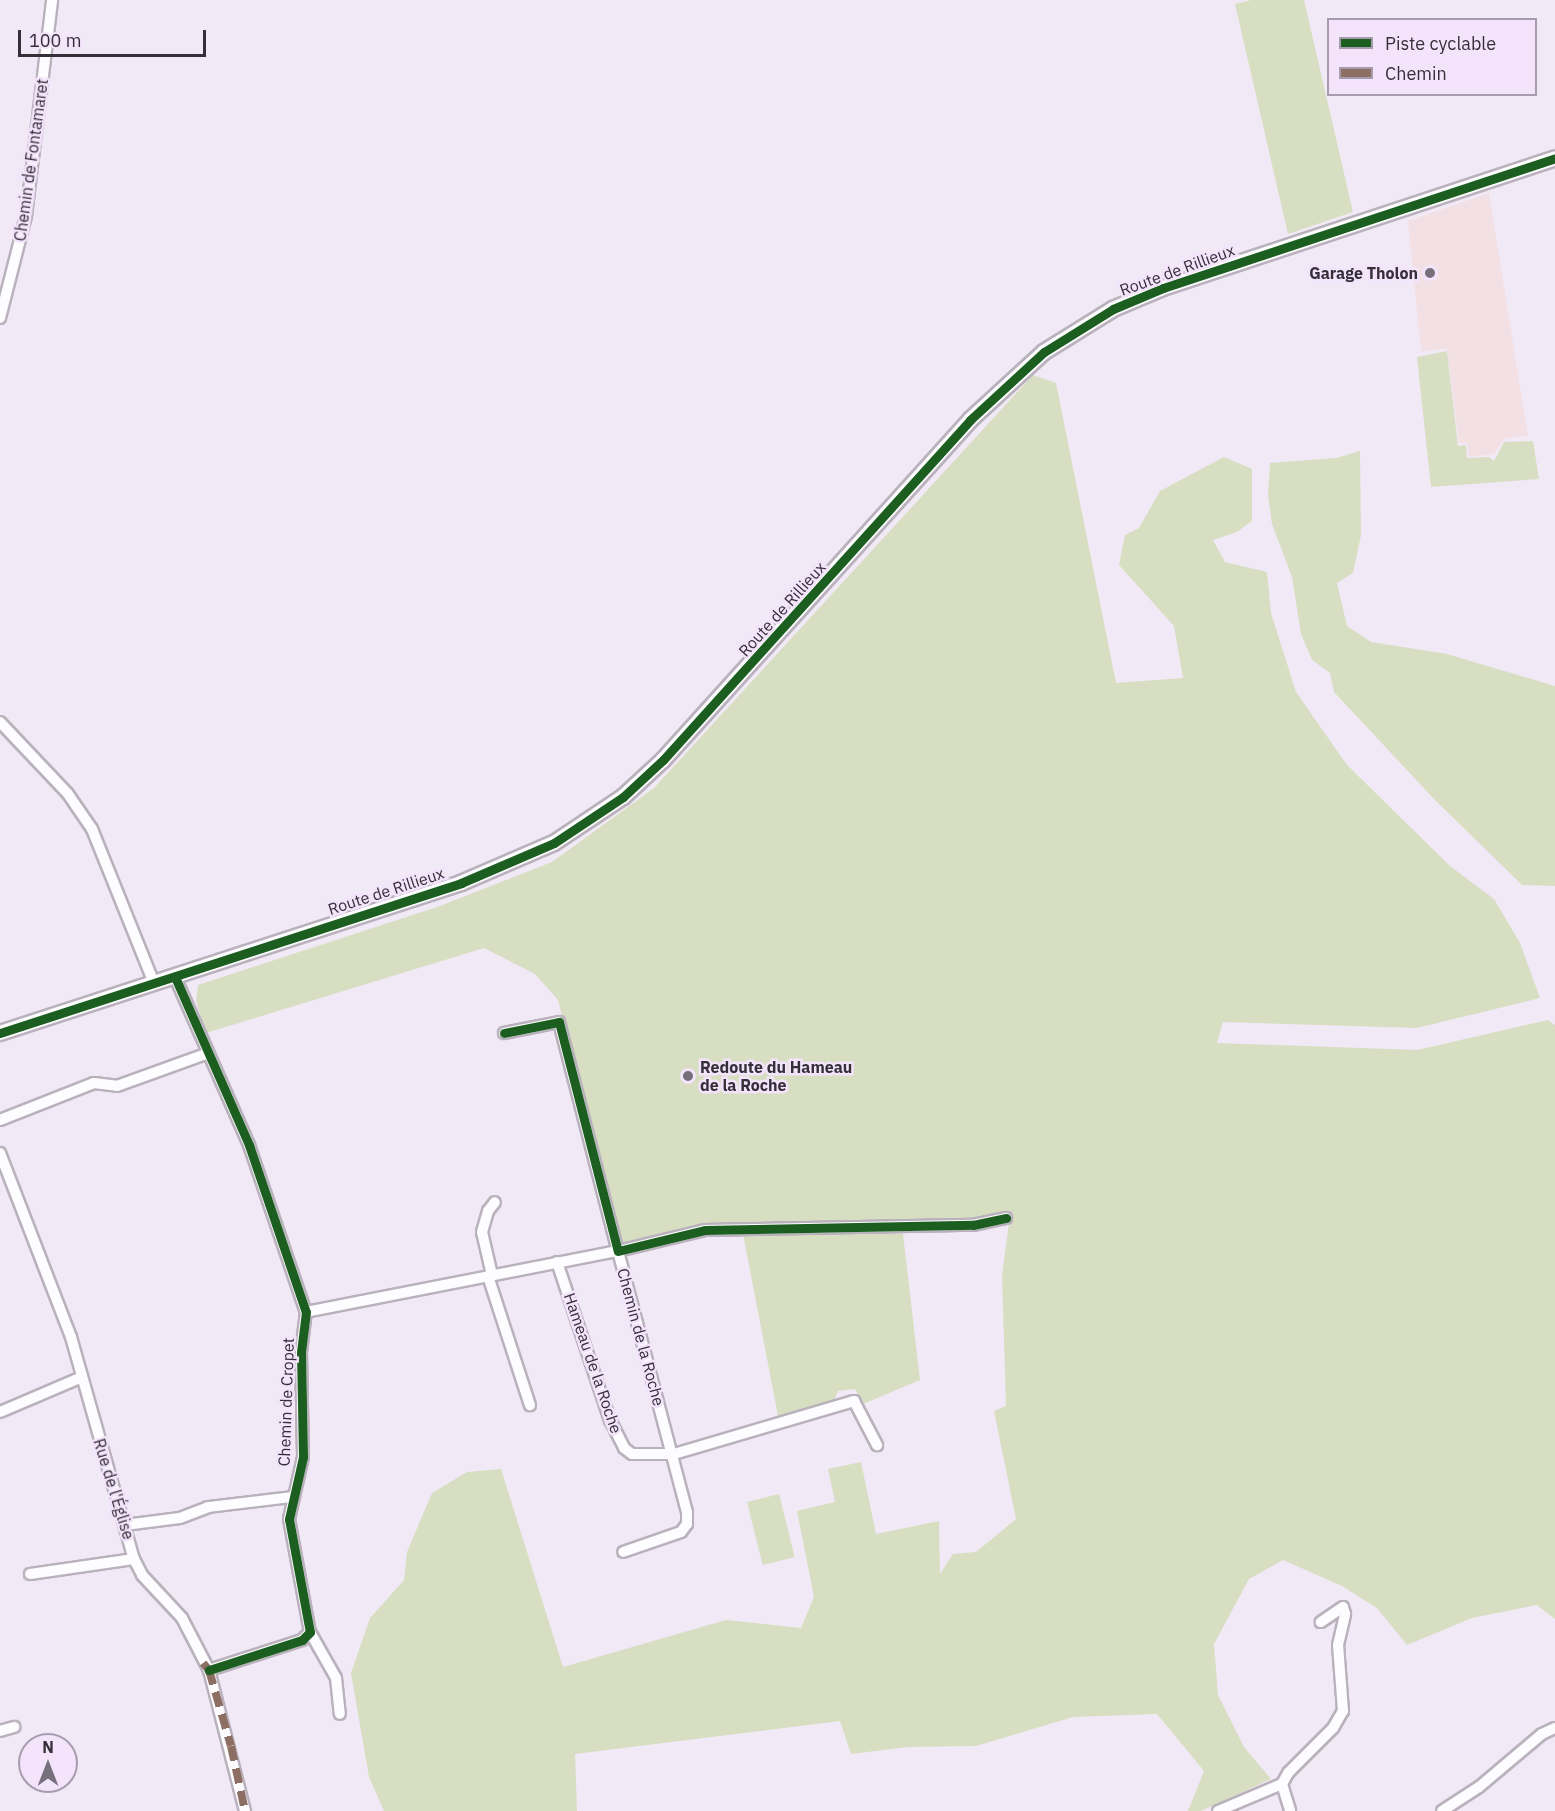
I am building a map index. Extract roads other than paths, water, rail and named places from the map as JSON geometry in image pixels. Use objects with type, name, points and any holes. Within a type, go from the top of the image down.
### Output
[{"type":"street","name":"Chemin de Fontamaret","points":[[0,318],[26,216],[51,0]]},
{"type":"street","name":"Route de Rillieux","points":[[0,1033],[491,872],[554,843],[623,797],[687,736],[970,420],[1044,352],[1113,309],[1163,288],[1555,158]]},
{"type":"street","points":[[0,722],[68,794],[92,829],[154,983]]},
{"type":"street","name":"Chemin de Cropet","points":[[175,977],[206,1054],[249,1145],[306,1312],[301,1352],[303,1457],[292,1497],[290,1535],[310,1632],[336,1678],[340,1714]]},
{"type":"street","points":[[504,1033],[559,1022],[618,1251],[705,1230],[974,1225],[1006,1218]]},
{"type":"street","points":[[0,1120],[94,1083],[117,1086],[206,1054]]},
{"type":"street","name":"Rue de l'Église","points":[[0,1153],[39,1248],[82,1377],[134,1559],[142,1575],[182,1617],[209,1670],[245,1811]]},
{"type":"street","points":[[495,1202],[488,1211],[482,1232],[490,1276],[530,1405]]},
{"type":"street","name":"Chemin de la Roche","points":[[306,1312],[618,1251],[674,1454],[687,1524],[681,1532],[623,1552]]},
{"type":"street","name":"Hameau de la Roche","points":[[557,1262],[610,1420],[624,1448],[643,1457],[674,1454],[854,1401],[877,1444]]},
{"type":"street","points":[[0,1412],[82,1377]]},
{"type":"street","points":[[125,1525],[180,1518],[207,1507],[292,1497]]},
{"type":"street","points":[[30,1574],[134,1559]]},
{"type":"street","points":[[1218,1811],[1282,1784],[1288,1773],[1333,1728],[1343,1711],[1338,1645],[1345,1614],[1343,1607],[1321,1622]]},
{"type":"street","points":[[209,1670],[302,1640],[310,1632]]},
{"type":"street","points":[[0,1731],[14,1727]]},
{"type":"street","points":[[1442,1811],[1479,1787],[1542,1734],[1555,1728]]},
{"type":"street","points":[[1282,1784],[1290,1811]]},
{"type":"place","name":"Garage Tholon","points":[[1430,273]]},
{"type":"place","name":"Redoute du Hameau de la Roche","points":[[688,1076]]}]
